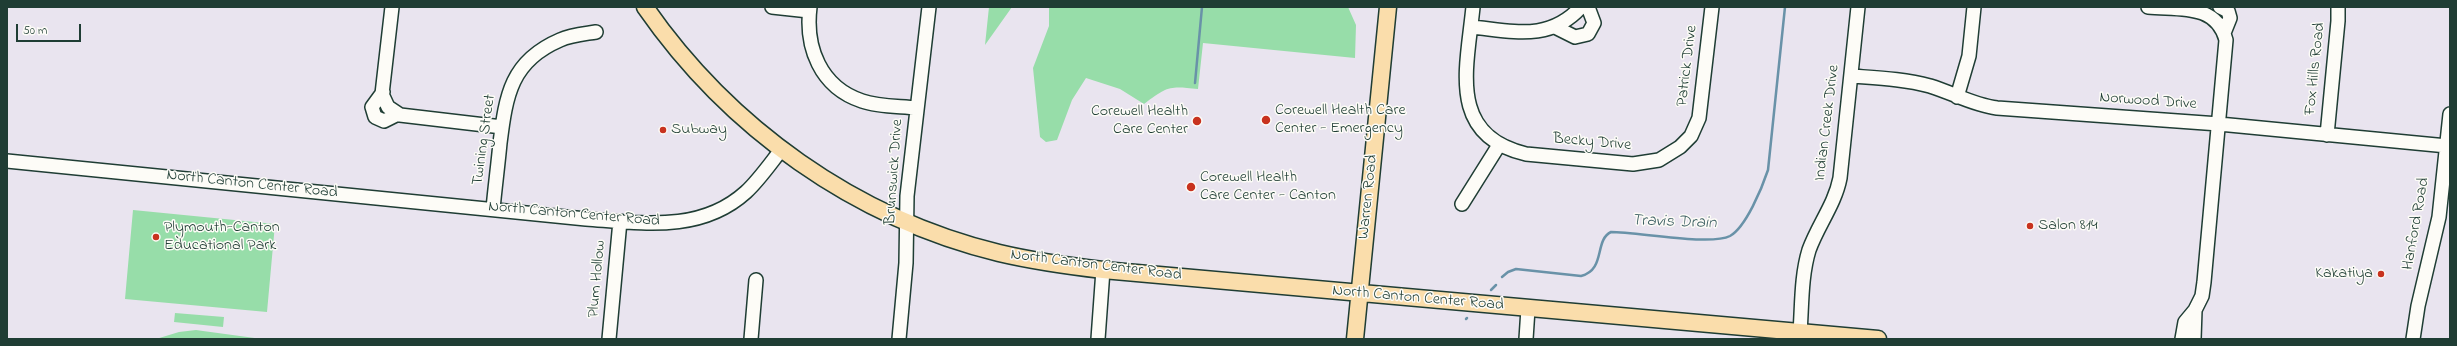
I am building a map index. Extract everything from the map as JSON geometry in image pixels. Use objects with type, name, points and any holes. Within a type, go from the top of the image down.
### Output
[{"type":"main road","points":[[645,7],[703,80],[741,117],[781,150]]},
{"type":"main road","name":"Warren Road","points":[[1355,339],[1388,7]]},
{"type":"main road","name":"North Canton Center Road","points":[[781,150],[839,188],[908,223],[954,240],[999,253],[1045,263],[1103,270],[1816,336],[1878,339]]},
{"type":"street","points":[[392,7],[382,92],[372,107],[375,117],[384,121],[393,111]]},
{"type":"street","points":[[772,7],[810,9],[808,33],[812,52],[822,70],[834,84],[848,94],[863,101],[917,108]]},
{"type":"street","name":"Brunswick Drive","points":[[899,339],[908,223],[908,196],[928,7]]},
{"type":"street","points":[[1462,204],[1499,145],[1478,126],[1467,101],[1466,79],[1473,7]]},
{"type":"street","points":[[1471,27],[1531,32],[1555,27],[1574,16],[1581,7]]},
{"type":"street","points":[[1555,27],[1575,37],[1588,34],[1594,23],[1588,7]]},
{"type":"street","name":"Patrick Drive","points":[[1680,147],[1691,136],[1699,118],[1712,7]]},
{"type":"street","name":"Indian Creek Drive","points":[[1798,334],[1805,269],[1809,252],[1836,196],[1839,183],[1858,7]]},
{"type":"street","points":[[1957,97],[1970,56],[1974,7]]},
{"type":"street","points":[[2148,7],[2208,10],[2217,21],[2226,40],[2202,296],[2195,310],[2185,322],[2182,339]]},
{"type":"street","points":[[2220,7],[2228,11],[2230,18],[2224,33]]},
{"type":"street","name":"Fox Hills Road","points":[[2327,135],[2338,7]]},
{"type":"street","name":"Twining Street","points":[[493,209],[504,105],[513,80],[530,58],[561,39],[596,32]]},
{"type":"street","name":"Norwood Drive","points":[[1851,76],[1908,82],[1931,87],[1957,97],[1997,108],[2219,124],[2447,146]]},
{"type":"street","points":[[382,92],[393,111]]},
{"type":"street","points":[[393,111],[502,127]]},
{"type":"street","name":"Hanford Road","points":[[2414,339],[2418,306],[2439,217],[2450,114]]},
{"type":"street","name":"Becky Drive","points":[[1499,145],[1526,154],[1633,164],[1660,160],[1680,147]]},
{"type":"street","name":"North Canton Center Road","points":[[7,161],[620,221],[673,223],[695,220],[714,213],[745,193],[781,150]]},
{"type":"street","name":"Plum Hollow","points":[[609,339],[620,221]]},
{"type":"street","points":[[1098,339],[1103,270]]},
{"type":"street","points":[[751,339],[756,280]]},
{"type":"street","points":[[1526,339],[1528,309]]},
{"type":"street","points":[[2194,339],[2195,310]]},
{"type":"green space","points":[[989,7],[1012,7],[985,45]]},
{"type":"green space","points":[[1049,7],[1348,7],[1356,25],[1355,58],[1203,43],[1198,89],[1169,89],[1158,94],[1144,104],[1120,89],[1086,78],[1072,100],[1057,140],[1046,142],[1040,137],[1033,68],[1049,26]]},
{"type":"green space","points":[[133,210],[275,224],[267,312],[125,299]]},
{"type":"green space","points":[[175,313],[224,317],[223,327],[174,322]]},
{"type":"green space","points":[[196,330],[262,339],[156,339],[179,332]]},
{"type":"waterway","points":[[1195,83],[1202,7]]},
{"type":"waterway","name":"Travis Drain","points":[[1502,277],[1508,272],[1516,269],[1581,276],[1589,273],[1597,262],[1603,241],[1611,232],[1707,240],[1720,239],[1730,236],[1736,231],[1753,206],[1768,170],[1785,7]]},
{"type":"waterway","name":"Travis Drain","points":[[1491,290],[1496,285]]},
{"type":"place","name":"Corewell Health Care Center - Emergency","points":[[1266,120]]},
{"type":"place","name":"Corewell Health Care Center","points":[[1197,121]]},
{"type":"place","name":"Subway","points":[[663,130]]},
{"type":"place","name":"Corewell Health Care Center - Canton","points":[[1191,187]]},
{"type":"place","name":"Salon 814","points":[[2030,226]]},
{"type":"place","name":"Plymouth-Canton Educational Park","points":[[156,237]]},
{"type":"place","name":"Kakatiya","points":[[2381,274]]}]
